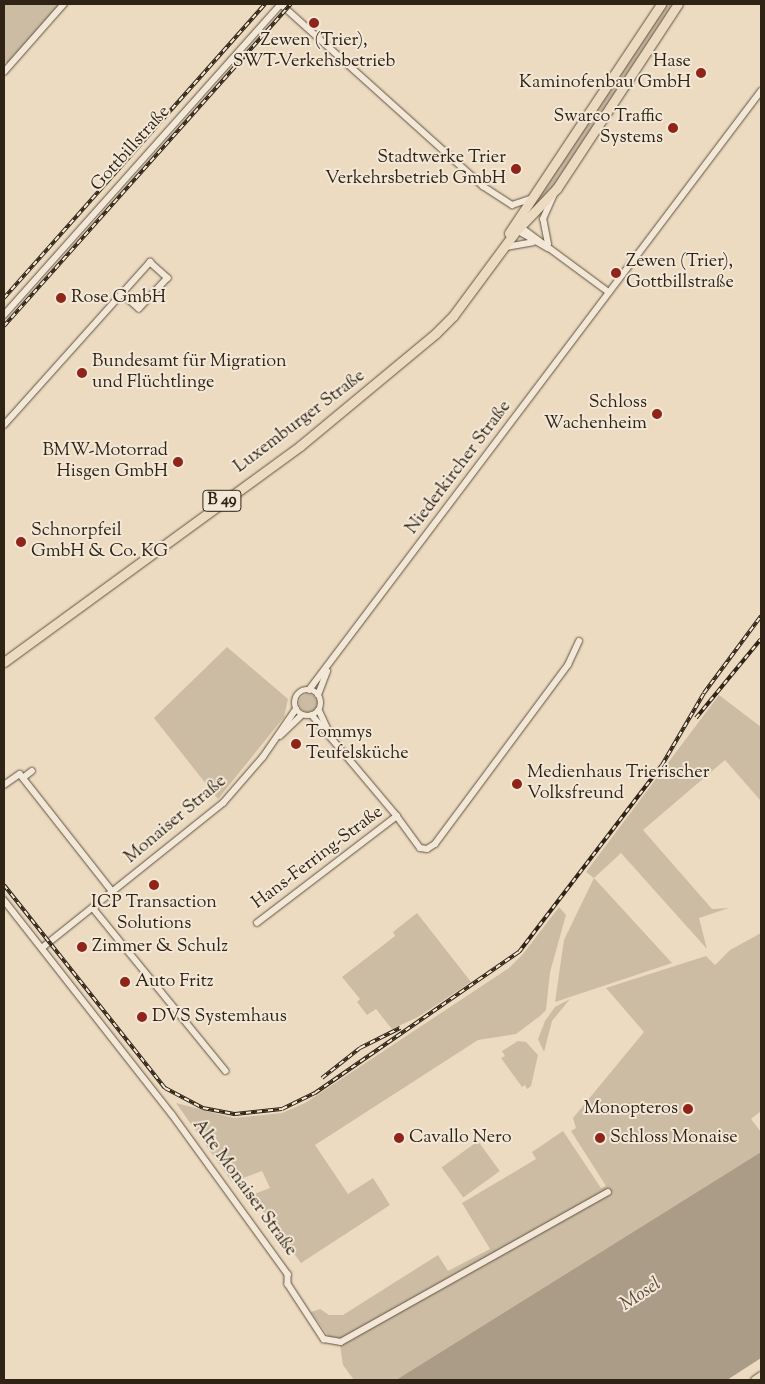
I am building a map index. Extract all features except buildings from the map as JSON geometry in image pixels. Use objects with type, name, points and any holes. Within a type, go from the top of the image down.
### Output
[{"type":"main road","name":"Luxemburger Straße","points":[[517,227],[532,198],[661,4]]},
{"type":"main road","name":"Luxemburger Straße","points":[[4,662],[300,446],[407,360],[453,316],[517,227],[557,188],[678,4]]},
{"type":"main road","points":[[755,1380],[761,1376]]},
{"type":"street","points":[[4,72],[64,4]]},
{"type":"street","name":"Gottbillstraße","points":[[4,315],[281,4],[483,186],[512,205],[532,198]]},
{"type":"street","name":"Niederkircher Straße","points":[[309,690],[333,662],[761,91]]},
{"type":"street","points":[[550,249],[543,219],[557,188]]},
{"type":"street","points":[[517,227],[534,242],[550,249]]},
{"type":"street","points":[[517,227],[609,292]]},
{"type":"street","points":[[496,255],[512,244],[534,242]]},
{"type":"street","points":[[4,425],[150,262],[168,278],[139,309],[122,294]]},
{"type":"street","points":[[312,715],[397,816],[420,848],[427,850],[435,844],[568,665],[579,641]]},
{"type":"street","name":"Niederkircher Straße","points":[[318,695],[333,662]]},
{"type":"street","points":[[319,710],[312,715],[302,715],[296,709],[296,697],[309,690],[318,695],[319,710],[332,737]]},
{"type":"street","name":"Monaiser Straße","points":[[42,948],[223,803],[296,709]]},
{"type":"street","name":"Monaiser Straße","points":[[272,742],[302,715]]},
{"type":"street","points":[[23,778],[32,771]]},
{"type":"street","points":[[4,785],[20,774],[113,892]]},
{"type":"street","name":"Hans-Ferring-Straße","points":[[257,923],[397,816]]},
{"type":"street","name":"Alte Monaiser Straße","points":[[4,900],[145,1078],[288,1274],[288,1284],[324,1339],[341,1342],[608,1192]]},
{"type":"street","points":[[93,908],[226,1071]]},
{"type":"shaded area","points":[[4,4],[67,4],[11,68],[4,60]]},
{"type":"shaded area","points":[[665,4],[673,4],[549,193],[528,214]]},
{"type":"shaded area","points":[[227,647],[288,699],[284,717],[218,799],[154,718]]},
{"type":"shaded area","points":[[308,694],[314,697],[317,703],[314,709],[308,712],[302,709],[299,703],[302,697]]},
{"type":"shaded area","points":[[719,695],[761,727],[761,801],[725,760],[643,830],[712,909],[729,908],[699,918],[707,949],[621,853],[594,878],[586,872]]},
{"type":"shaded area","points":[[594,878],[672,963],[555,1002],[564,940]]},
{"type":"shaded area","points":[[559,907],[566,915],[550,972],[546,1010],[540,1016],[516,1034],[478,1040],[315,1145],[348,1194],[373,1178],[390,1205],[301,1263],[251,1195],[270,1188],[262,1171],[232,1182],[176,1103],[234,1118],[282,1113],[305,1103],[509,968],[523,954]]},
{"type":"shaded area","points":[[417,913],[471,982],[418,1017],[392,1029],[376,1009],[367,1015],[357,1002],[360,999],[342,977],[395,936],[393,932]]},
{"type":"shaded area","points":[[761,933],[761,1111],[751,1119],[761,1132],[761,1152],[396,1380],[354,1380],[343,1365],[339,1338],[329,1337],[311,1312],[320,1309],[329,1315],[343,1315],[438,1255],[448,1271],[490,1249],[462,1203],[536,1159],[532,1152],[563,1131],[601,1188],[606,1186],[571,1131],[576,1128],[573,1118],[644,1032],[606,988],[706,956],[715,965],[730,950]]},
{"type":"shaded area","points":[[570,999],[552,1021],[544,1052],[538,1039],[545,1021],[555,1007]]},
{"type":"shaded area","points":[[518,1041],[526,1042],[538,1055],[531,1086],[527,1089],[525,1085],[522,1087],[501,1058],[505,1056],[502,1051]]},
{"type":"shaded area","points":[[478,1141],[500,1171],[463,1197],[442,1167]]},
{"type":"water","name":"Mosel","points":[[761,1152],[761,1358],[727,1380],[396,1380]]},
{"type":"railway","points":[[4,298],[265,4]]},
{"type":"railway","points":[[4,326],[291,4]]},
{"type":"railway","points":[[4,885],[165,1088],[203,1108],[235,1114],[282,1109],[315,1093],[519,952],[662,765],[704,693],[761,616]]},
{"type":"railway","points":[[696,718],[761,639]]},
{"type":"railway","points":[[322,1078],[360,1048],[400,1028]]},
{"type":"place","name":"Zewen (Trier), SWT-Verkehsbetrieb","points":[[314,23]]},
{"type":"place","name":"Hase Kaminofenbau GmbH","points":[[701,73]]},
{"type":"place","name":"Swarco Traffic Systems","points":[[673,128]]},
{"type":"place","name":"Stadtwerke Trier Verkehrsbetrieb GmbH","points":[[516,169]]},
{"type":"place","name":"Zewen (Trier), Gottbillstraße","points":[[616,273]]},
{"type":"place","name":"Rose GmbH","points":[[61,298]]},
{"type":"place","name":"Bundesamt für Migration und Flüchtlinge","points":[[82,373]]},
{"type":"place","name":"Schloss Wachenheim","points":[[657,414]]},
{"type":"place","name":"BMW-Motorrad Hisgen GmbH","points":[[178,462]]},
{"type":"place","name":"Schnorpfeil GmbH & Co. KG","points":[[21,542]]},
{"type":"place","name":"Tommys Teufelsküche","points":[[296,744]]},
{"type":"place","name":"Medienhaus Trierischer Volksfreund","points":[[517,784]]},
{"type":"place","name":"ICP Transaction Solutions","points":[[154,885]]},
{"type":"place","name":"Zimmer & Schulz","points":[[82,947]]},
{"type":"place","name":"Auto Fritz","points":[[125,982]]},
{"type":"place","name":"DVS Systemhaus","points":[[142,1017]]},
{"type":"place","name":"Monopteros","points":[[688,1109]]},
{"type":"place","name":"Cavallo Nero","points":[[399,1138]]},
{"type":"place","name":"Schloss Monaise","points":[[600,1138]]}]
